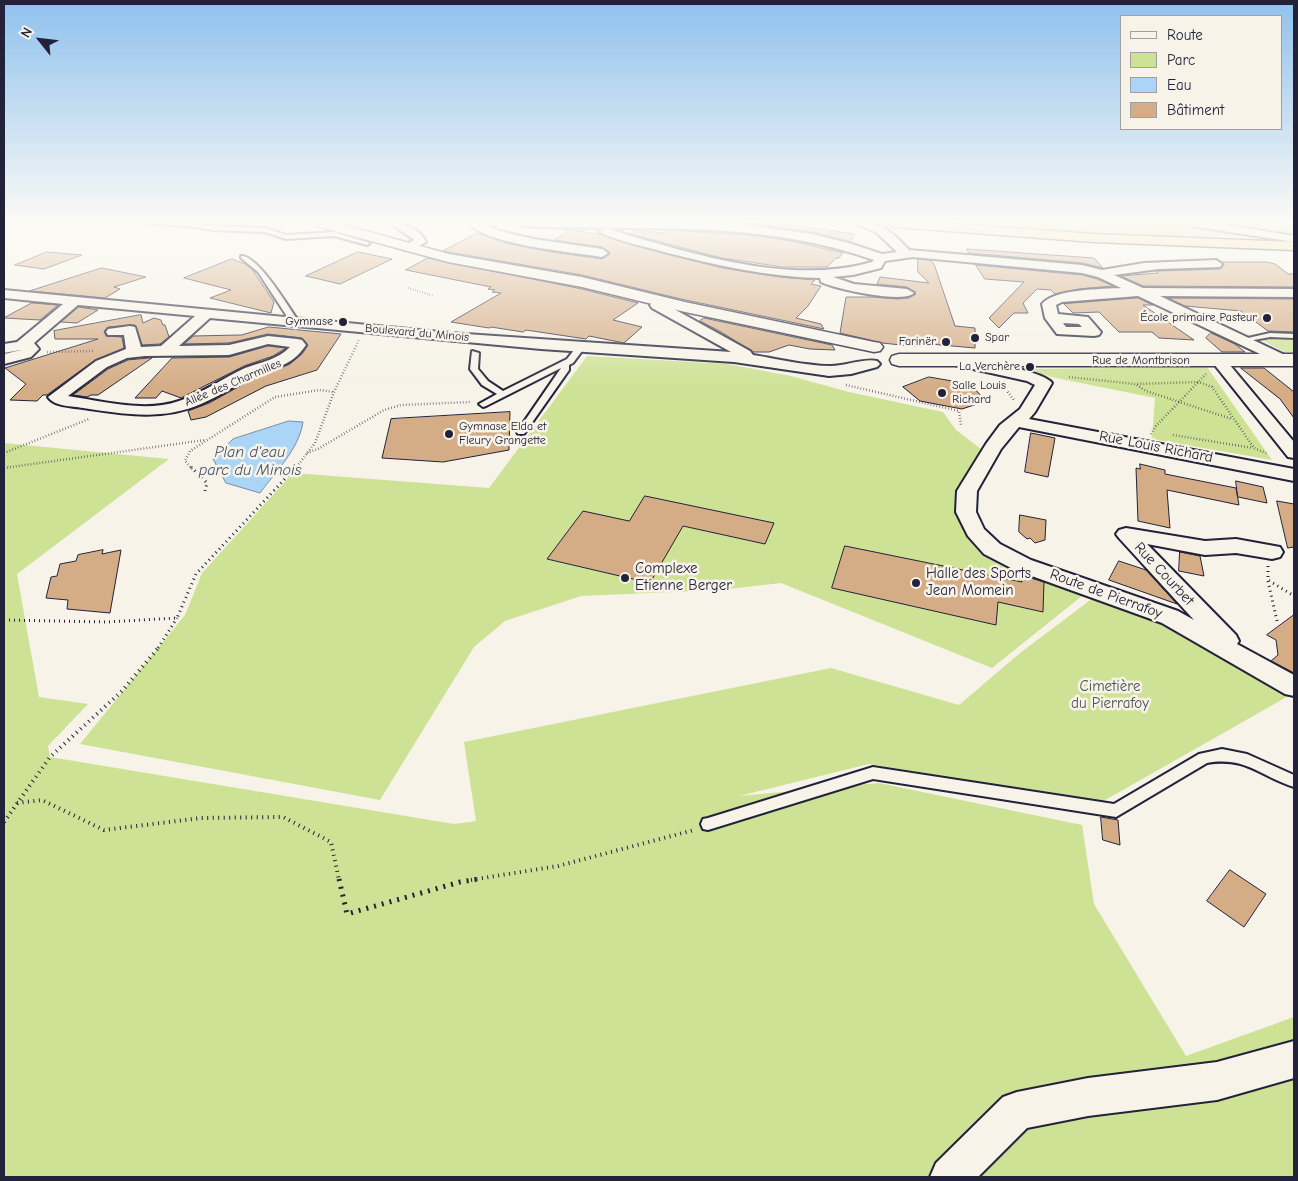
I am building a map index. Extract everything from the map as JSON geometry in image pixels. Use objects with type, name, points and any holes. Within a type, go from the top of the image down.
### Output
[{"type":"main road","points":[[560,278],[659,300],[862,353],[897,356]]},
{"type":"main road","name":"Rue de Montbrison","points":[[897,356],[951,360],[1222,364],[1289,360]]},
{"type":"main road","name":"Rue de Montbrison","points":[[897,356],[988,360]]},
{"type":"street","points":[[824,278],[832,283],[851,287],[907,293]]},
{"type":"street","points":[[1110,278],[1289,360]]},
{"type":"street","points":[[1052,318],[1049,314],[1049,304],[1058,298],[1137,291],[1294,293]]},
{"type":"street","name":"Boulevard du Minois","points":[[4,294],[675,356],[746,358],[835,377],[855,368],[862,353]]},
{"type":"street","points":[[4,359],[16,357],[76,300]]},
{"type":"street","points":[[659,300],[657,305],[745,354],[746,358]]},
{"type":"street","points":[[165,351],[207,313]]},
{"type":"street","points":[[113,332],[130,330],[134,352]]},
{"type":"street","name":"Allée des Charmilles","points":[[268,340],[297,343],[299,345],[289,358],[283,362],[251,372],[208,394],[174,408],[156,409],[117,406],[56,398],[104,362],[134,352],[229,350],[268,340]]},
{"type":"street","points":[[4,348],[25,348]]},
{"type":"street","points":[[951,360],[1032,376],[1040,379],[1044,383],[1043,386]]},
{"type":"street","points":[[1222,364],[1294,454]]},
{"type":"street","name":"Route de Pierrafoy","points":[[1043,386],[1027,412],[1006,429],[992,448],[967,491],[966,512],[976,532],[992,549],[1023,565],[1170,617],[1294,687]]},
{"type":"street","name":"Rue Louis Richard","points":[[1016,422],[1149,438],[1294,475]]},
{"type":"street","name":"Rue Courbet","points":[[1242,656],[1126,534],[1205,548],[1236,546],[1272,552]]},
{"type":"street","points":[[950,1177],[1017,1111],[1088,1097],[1217,1081],[1294,1058]]},
{"type":"lane","points":[[265,278],[295,322]]},
{"type":"lane","points":[[1243,340],[1270,336],[1294,336]]},
{"type":"lane","points":[[483,404],[565,364],[570,361],[581,347]]},
{"type":"lane","points":[[475,353],[474,370],[485,383],[503,394]]},
{"type":"lane","points":[[521,432],[566,370],[565,364]]},
{"type":"lane","points":[[708,824],[873,773],[1116,811],[1204,758],[1222,755],[1242,758],[1294,781]]},
{"type":"path","points":[[408,288],[434,296]]},
{"type":"path","points":[[4,822],[50,757],[122,691],[164,641],[177,618],[196,574],[291,473],[315,443],[334,392],[364,328]]},
{"type":"path","points":[[25,348],[134,352]]},
{"type":"path","points":[[1149,438],[1179,402],[1213,368],[1222,364]]},
{"type":"path","points":[[1043,386],[1060,376],[1135,384],[1199,382],[1212,387],[1254,448]]},
{"type":"path","points":[[835,377],[959,411],[961,425]]},
{"type":"path","points":[[1135,384],[1146,391],[1233,419]]},
{"type":"path","points":[[205,491],[207,483],[185,461],[190,451],[275,396],[319,390],[334,392]]},
{"type":"path","points":[[307,453],[318,449],[384,410],[401,405],[465,400],[483,404]]},
{"type":"path","points":[[4,453],[117,406]]},
{"type":"path","points":[[1149,438],[1162,433]]},
{"type":"path","points":[[1171,434],[1254,448],[1272,455]]},
{"type":"path","points":[[4,468],[205,440]]},
{"type":"path","points":[[1272,552],[1268,558],[1268,580],[1277,621]]},
{"type":"path","points":[[1268,580],[1294,596]]},
{"type":"path","points":[[4,620],[107,622],[177,618]]},
{"type":"path","points":[[17,803],[42,800],[104,830],[201,818],[283,817],[331,842],[347,914],[460,882],[558,866],[689,832],[708,824]]},
{"type":"green space","points":[[1294,337],[1294,354],[1288,354],[1260,339]]},
{"type":"green space","name":"Complexe Etienne Berger","points":[[587,356],[728,364],[791,376],[849,392],[943,412],[956,430],[981,449],[959,490],[968,533],[1087,592],[992,668],[781,583],[720,590],[581,596],[505,621],[474,647],[380,800],[80,744],[185,615],[202,573],[293,473],[489,488]]},
{"type":"green space","points":[[1207,367],[1272,460],[1152,439],[1155,398],[1051,377],[1029,369]]},
{"type":"green space","name":"Cimetière du Pierrafoy","points":[[4,443],[169,459],[17,574],[39,697],[88,704],[48,746],[50,757],[454,824],[476,821],[464,742],[831,668],[959,705],[1020,653],[1097,595],[1147,615],[1292,694],[1100,803],[869,764],[739,796],[879,783],[1082,825],[1094,904],[1186,1056],[1294,1017],[1294,1177],[4,1177]]},
{"type":"water","name":"Plan d'eau parc du Minois","points":[[289,421],[303,422],[301,432],[292,451],[260,493],[226,483],[213,459],[233,439]]},
{"type":"building","points":[[70,278],[142,278],[114,287],[120,289],[105,298],[30,291]]},
{"type":"building","points":[[184,278],[258,278],[274,302],[271,313],[210,298],[231,290]]},
{"type":"building","points":[[315,278],[352,278],[340,284]]},
{"type":"building","points":[[447,278],[528,278],[638,303],[613,320],[642,327],[624,343],[589,336],[586,339],[451,322],[501,293],[492,292],[495,290],[488,289],[491,287]]},
{"type":"building","points":[[595,278],[793,278],[815,280],[811,284],[821,286],[808,306],[796,318],[821,324],[824,329],[681,299]]},
{"type":"building","points":[[880,278],[929,283],[924,278],[939,278],[955,326],[975,328],[975,348],[919,343],[919,346],[911,346],[882,343],[840,333],[846,297],[897,299],[909,298],[916,294],[907,287],[877,284]]},
{"type":"building","points":[[1094,278],[1113,286],[1079,289],[1055,294],[1051,290],[1037,289],[1023,303],[1028,313],[1014,313],[999,328],[989,318],[1024,282],[985,279]]},
{"type":"building","points":[[1126,278],[1294,278],[1294,287],[1143,286]]},
{"type":"building","points":[[1138,298],[1153,305],[1143,305],[1194,340],[1159,338],[1152,332],[1119,332],[1099,312],[1073,313],[1064,304]]},
{"type":"building","name":"École primaire Pasteur","points":[[1168,298],[1294,299],[1294,332],[1268,331],[1241,311],[1185,306]]},
{"type":"building","points":[[32,303],[58,305],[40,320],[4,318]]},
{"type":"building","points":[[79,307],[98,310],[77,323],[61,322]]},
{"type":"building","points":[[141,315],[143,323],[154,318],[161,320],[169,337],[160,344],[142,345],[135,325],[108,327],[104,331],[106,336],[122,337],[124,348],[95,360],[37,401],[10,400],[26,384],[5,368],[98,339],[55,339],[54,331]]},
{"type":"building","points":[[704,318],[832,345],[835,350],[810,349],[789,345],[769,352],[753,352],[700,321]]},
{"type":"building","points":[[269,327],[341,334],[317,370],[266,386],[206,417],[191,420],[188,411],[209,403],[249,381],[290,364],[302,354],[308,345],[302,338],[268,334],[229,343],[184,344],[193,336],[241,335]]},
{"type":"building","points":[[1211,333],[1235,344],[1245,352],[1222,352],[1206,338]]},
{"type":"building","points":[[268,346],[286,348],[273,356],[244,366],[181,398],[162,391],[156,398],[135,398],[172,358],[229,357]]},
{"type":"building","points":[[152,358],[98,395],[87,397],[73,395],[108,369],[128,360]]},
{"type":"building","points":[[1241,368],[1264,368],[1294,392],[1294,418],[1280,399]]},
{"type":"building","name":"Salle Louis Richard","points":[[929,377],[970,384],[986,401],[962,409],[920,401],[903,387]]},
{"type":"building","name":"Gymnase Elda et Fleury Grangette","points":[[510,412],[509,450],[443,462],[382,458],[391,419]]},
{"type":"building","points":[[1031,433],[1055,438],[1048,477],[1025,472]]},
{"type":"building","points":[[1140,464],[1165,470],[1165,474],[1236,488],[1239,505],[1167,490],[1170,528],[1138,521],[1136,468],[1140,469]]},
{"type":"building","points":[[1236,481],[1263,487],[1267,503],[1238,497]]},
{"type":"building","points":[[645,496],[774,523],[765,544],[683,526],[650,583],[547,559],[583,511],[629,521]]},
{"type":"building","points":[[1277,501],[1294,504],[1294,547],[1288,548]]},
{"type":"building","points":[[1020,515],[1046,520],[1045,540],[1035,543],[1019,532]]},
{"type":"building","name":"Halle des Sports Jean Momein","points":[[845,546],[1022,582],[1022,575],[1044,582],[1043,612],[998,602],[996,625],[832,588]]},
{"type":"building","points":[[103,550],[102,554],[121,550],[110,613],[67,609],[68,600],[46,598],[51,577],[57,576],[60,564],[76,561],[78,555]]},
{"type":"building","points":[[1180,552],[1200,556],[1204,576],[1179,571]]},
{"type":"building","points":[[1119,561],[1146,570],[1177,604],[1109,580]]},
{"type":"building","points":[[1294,615],[1294,673],[1271,661],[1278,655],[1276,640],[1267,635]]},
{"type":"building","points":[[1101,817],[1118,820],[1120,845],[1103,840]]},
{"type":"building","points":[[1230,870],[1266,894],[1244,927],[1207,901]]},
{"type":"place","name":"École primaire Pasteur","points":[[1267,318]]},
{"type":"place","name":"Gymnase","points":[[343,322]]},
{"type":"place","name":"Spar","points":[[975,338]]},
{"type":"place","name":"Farinër","points":[[946,342]]},
{"type":"place","name":"La Verchère","points":[[1030,367]]},
{"type":"place","name":"Salle Louis Richard","points":[[942,393]]},
{"type":"place","name":"Gymnase Elda et Fleury Grangette","points":[[449,434]]},
{"type":"place","name":"Complexe Etienne Berger","points":[[625,578]]},
{"type":"place","name":"Halle des Sports Jean Momein","points":[[916,583]]}]
